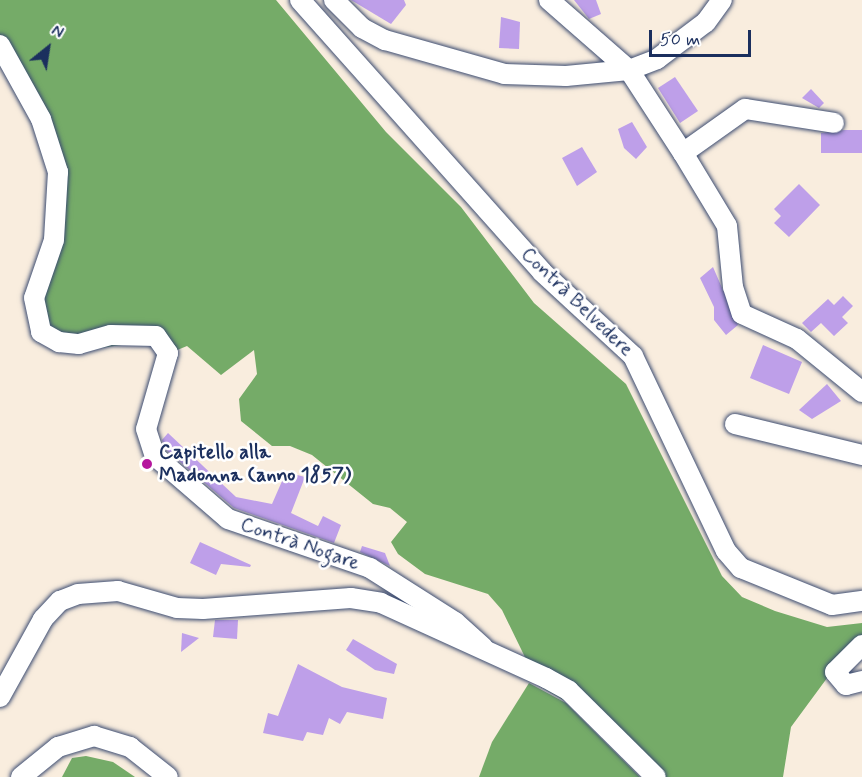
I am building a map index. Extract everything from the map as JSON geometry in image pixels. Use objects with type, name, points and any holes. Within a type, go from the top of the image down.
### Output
[{"type":"street","name":"Contrà Belvedere","points":[[300,0],[542,272],[633,356],[726,551],[741,568],[832,605],[862,601]]},
{"type":"street","points":[[334,0],[362,28],[385,40],[475,67],[532,76],[629,70],[675,48],[722,0]]},
{"type":"street","points":[[549,0],[629,70],[683,153],[727,226],[733,287],[742,314],[797,339],[862,392]]},
{"type":"street","name":"Contrà Nogare","points":[[0,45],[41,119],[58,172],[54,240],[34,298],[41,332],[59,342],[79,344],[111,335],[156,336],[168,353],[146,429],[155,456],[228,519],[370,568],[455,622],[483,647]]},
{"type":"street","points":[[683,153],[745,109],[834,123]]},
{"type":"street","points":[[735,424],[862,454]]},
{"type":"street","name":"Contrà Nogare","points":[[0,697],[51,609],[69,597],[96,592],[194,609],[351,598],[381,603],[483,647]]},
{"type":"street","points":[[862,645],[835,672],[846,685],[862,681]]},
{"type":"street","points":[[483,647],[569,691],[656,777]]},
{"type":"street","points":[[21,777],[65,742],[94,735],[130,747],[168,777]]},
{"type":"green space","points":[[0,0],[276,0],[386,132],[461,207],[534,303],[626,384],[722,576],[742,597],[775,611],[827,627],[862,623],[862,650],[833,670],[791,727],[783,777],[647,777],[581,710],[539,686],[502,610],[488,594],[425,574],[398,554],[391,542],[407,522],[390,508],[373,504],[312,455],[290,446],[272,446],[241,421],[239,399],[257,374],[254,350],[221,375],[187,346],[170,353],[143,342],[72,352],[45,345],[37,320],[65,192],[0,40]]},
{"type":"green space","points":[[529,683],[566,703],[640,777],[479,777],[492,742]]},
{"type":"green space","points":[[86,756],[113,762],[135,777],[62,777],[72,758]]},
{"type":"building","points":[[351,0],[404,0],[406,5],[391,24]]},
{"type":"building","points":[[574,0],[596,0],[601,14],[589,19]]},
{"type":"building","points":[[501,17],[520,22],[519,49],[499,48]]},
{"type":"building","points":[[675,77],[698,111],[680,123],[658,88]]},
{"type":"building","points":[[811,89],[824,103],[819,108],[802,98]]},
{"type":"building","points":[[632,122],[647,147],[636,159],[624,148],[618,129]]},
{"type":"building","points":[[862,130],[862,153],[821,153],[821,133]]},
{"type":"building","points":[[582,147],[597,172],[577,186],[562,158]]},
{"type":"building","points":[[799,184],[820,205],[789,237],[774,223],[781,216],[774,209]]},
{"type":"building","points":[[713,267],[738,325],[726,335],[714,320],[714,307],[700,278]]},
{"type":"building","points":[[843,296],[853,306],[842,317],[848,323],[834,336],[821,323],[811,332],[802,323],[828,299],[834,305]]},
{"type":"building","points":[[763,345],[802,362],[789,394],[750,378]]},
{"type":"building","points":[[827,384],[841,401],[812,419],[799,410]]},
{"type":"building","points":[[168,433],[236,497],[272,504],[286,472],[305,477],[291,513],[318,526],[323,516],[341,525],[334,543],[234,508],[165,449],[162,440]]},
{"type":"building","points":[[200,542],[251,565],[250,567],[221,564],[216,575],[190,563]]},
{"type":"building","points":[[362,546],[385,553],[390,566],[360,552]]},
{"type":"building","points":[[215,620],[238,620],[237,639],[213,637]]},
{"type":"building","points":[[182,633],[199,638],[181,652]]},
{"type":"building","points":[[353,639],[397,664],[394,674],[375,670],[346,650]]},
{"type":"building","points":[[298,664],[342,687],[387,698],[383,719],[347,712],[340,724],[329,718],[323,735],[307,732],[303,741],[263,733],[268,713],[278,716]]},
{"type":"place","name":"Capitello alla Madonna (anno 1857)","points":[[147,464]]}]
